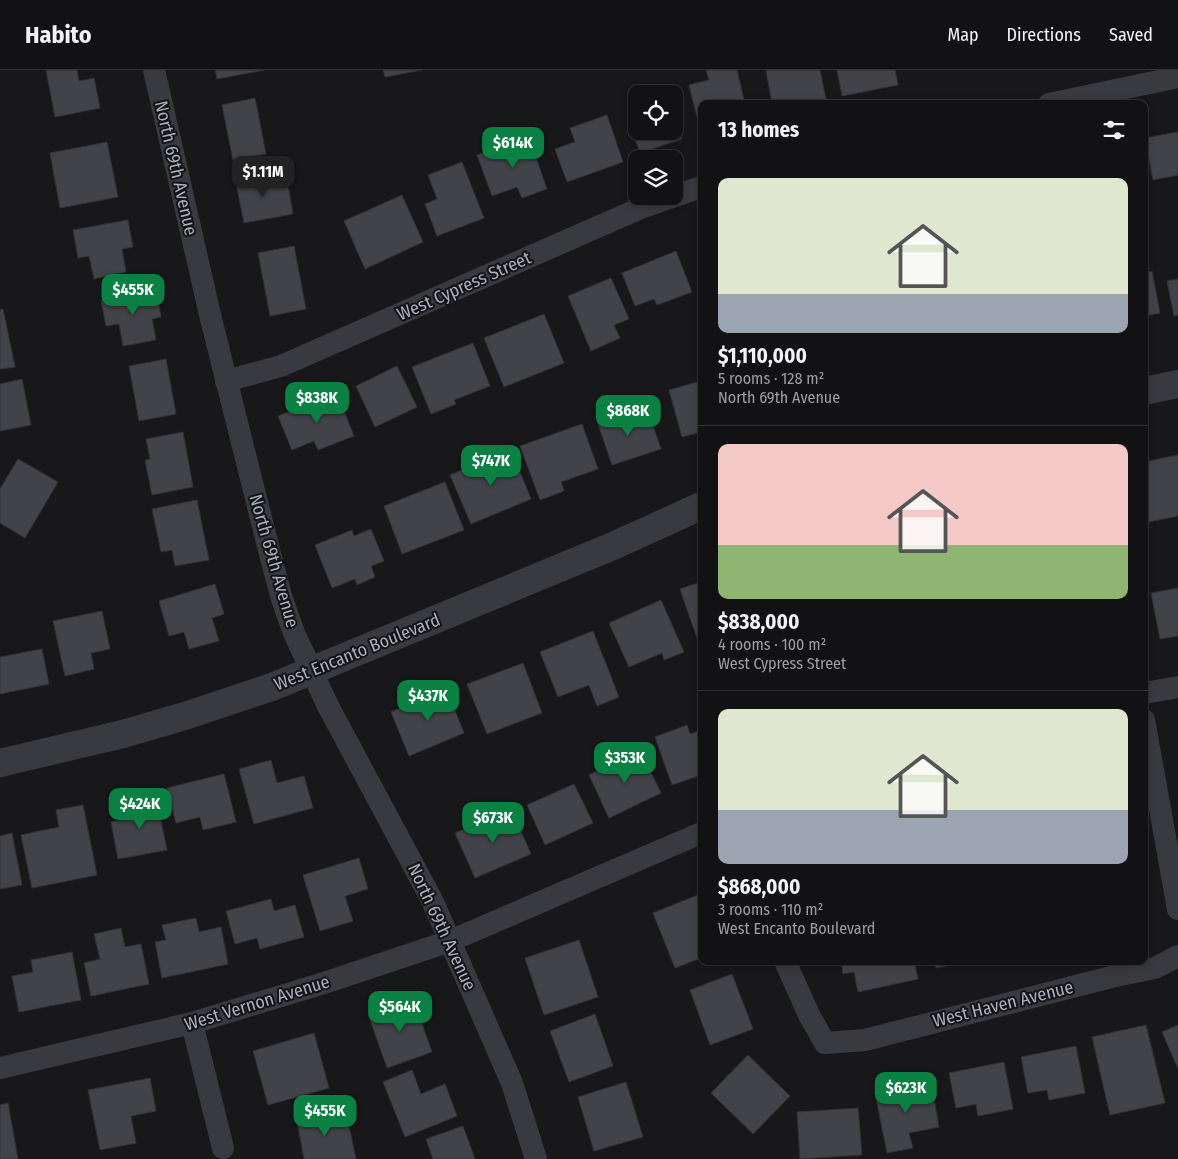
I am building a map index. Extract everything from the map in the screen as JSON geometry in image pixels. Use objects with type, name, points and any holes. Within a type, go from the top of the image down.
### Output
[{"type":"street","name":"North 69th Avenue","points":[[154,70],[226,381],[282,599],[294,633],[328,706],[432,900],[512,1083],[536,1159]]},
{"type":"street","points":[[1069,100],[1178,77]]},
{"type":"street","name":"West Cypress Street","points":[[226,381],[281,366],[643,207],[698,188]]},
{"type":"street","points":[[1148,390],[1178,384]]},
{"type":"street","name":"West Encanto Boulevard","points":[[0,763],[123,734],[188,715],[272,686],[595,553],[698,507]]},
{"type":"street","points":[[1148,692],[1178,687]]},
{"type":"street","points":[[1148,742],[1178,908]]},
{"type":"street","name":"West Vernon Avenue","points":[[0,1068],[192,1023],[450,942],[698,834]]},
{"type":"street","name":"West Haven Avenue","points":[[787,965],[808,1015],[825,1043],[865,1040],[1115,976],[1155,968],[1178,956]]},
{"type":"street","points":[[192,1023],[223,1148]]},
{"type":"building","points":[[46,70],[77,70],[79,81],[94,78],[100,108],[55,117]]},
{"type":"building","points":[[215,70],[264,70],[217,79]]},
{"type":"building","points":[[383,70],[422,70],[385,77]]},
{"type":"building","points":[[706,70],[737,70],[744,100],[698,100],[697,117],[689,85],[709,80]]},
{"type":"building","points":[[766,70],[820,70],[826,100],[771,100]]},
{"type":"building","points":[[837,70],[895,70],[898,85],[842,96]]},
{"type":"building","points":[[255,98],[266,154],[233,160],[222,105]]},
{"type":"building","points":[[607,115],[623,162],[567,182],[555,149],[575,142],[570,128]]},
{"type":"building","points":[[1178,132],[1178,175],[1153,180],[1148,154],[1148,137]]},
{"type":"building","points":[[529,137],[547,189],[522,198],[517,187],[492,196],[477,155]]},
{"type":"building","points":[[635,140],[679,140],[649,150],[639,150]]},
{"type":"building","points":[[107,142],[118,197],[60,208],[50,153]]},
{"type":"building","points":[[462,162],[484,218],[437,236],[425,204],[437,199],[428,175]]},
{"type":"building","points":[[271,171],[274,187],[288,185],[293,214],[244,223],[235,178]]},
{"type":"building","points":[[402,195],[423,242],[365,269],[344,221]]},
{"type":"building","points":[[128,220],[133,247],[122,249],[126,272],[94,279],[89,256],[78,258],[73,230]]},
{"type":"building","points":[[294,246],[306,309],[270,316],[258,253]]},
{"type":"building","points":[[676,251],[692,292],[657,305],[654,299],[635,306],[622,273]]},
{"type":"building","points":[[1152,271],[1160,313],[1148,315],[1148,272]]},
{"type":"building","points":[[611,278],[629,319],[614,325],[620,338],[591,351],[568,296]]},
{"type":"building","points":[[1178,279],[1178,315],[1174,316],[1167,281]]},
{"type":"building","points":[[156,289],[161,317],[152,319],[156,340],[123,346],[119,324],[106,326],[101,300]]},
{"type":"building","points":[[3,309],[15,367],[0,369],[0,310]]},
{"type":"building","points":[[544,314],[564,363],[504,387],[484,338]]},
{"type":"building","points":[[473,343],[490,386],[454,400],[456,404],[431,414],[412,367]]},
{"type":"building","points":[[166,359],[176,414],[139,421],[129,366]]},
{"type":"building","points":[[397,366],[417,407],[375,427],[356,386]]},
{"type":"building","points":[[22,379],[31,425],[0,431],[0,384]]},
{"type":"building","points":[[698,382],[698,433],[682,437],[669,390]]},
{"type":"building","points":[[337,393],[354,436],[318,450],[314,441],[292,450],[278,416]]},
{"type":"building","points":[[626,411],[629,421],[649,414],[661,449],[612,465],[597,421]]},
{"type":"building","points":[[582,424],[598,469],[561,482],[564,491],[540,500],[520,446]]},
{"type":"building","points":[[183,432],[193,487],[152,495],[145,460],[150,459],[146,439]]},
{"type":"building","points":[[511,450],[531,499],[471,524],[450,475]]},
{"type":"building","points":[[1178,455],[1178,516],[1148,522],[1148,461]]},
{"type":"building","points":[[18,459],[58,482],[25,538],[0,523],[0,489]]},
{"type":"building","points":[[445,482],[464,530],[402,554],[384,506]]},
{"type":"building","points":[[197,500],[209,560],[175,566],[172,550],[161,552],[152,509]]},
{"type":"building","points":[[371,529],[384,561],[371,566],[375,577],[357,585],[355,579],[332,588],[315,545],[352,530],[354,536]]},
{"type":"building","points":[[698,583],[697,638],[680,589]]},
{"type":"building","points":[[215,584],[224,614],[212,618],[219,641],[189,649],[184,632],[169,636],[159,601]]},
{"type":"building","points":[[1178,588],[1178,636],[1160,639],[1151,593]]},
{"type":"building","points":[[661,600],[684,652],[664,660],[662,653],[629,667],[609,623]]},
{"type":"building","points":[[102,611],[110,649],[91,653],[94,669],[65,676],[53,621]]},
{"type":"building","points":[[593,631],[619,697],[597,706],[589,685],[558,697],[540,652]]},
{"type":"building","points":[[42,649],[49,684],[0,694],[0,657]]},
{"type":"building","points":[[523,663],[542,713],[487,734],[467,684]]},
{"type":"building","points":[[446,688],[464,733],[409,756],[391,712]]},
{"type":"building","points":[[687,725],[690,734],[698,731],[698,776],[672,785],[655,737]]},
{"type":"building","points":[[640,750],[661,793],[609,818],[589,775]]},
{"type":"building","points":[[271,760],[277,783],[304,776],[313,808],[254,824],[239,769]]},
{"type":"building","points":[[224,774],[236,822],[203,830],[200,817],[176,823],[167,788]]},
{"type":"building","points":[[574,784],[593,823],[545,845],[527,805]]},
{"type":"building","points":[[156,797],[167,850],[118,859],[111,822],[129,818],[126,803]]},
{"type":"building","points":[[83,805],[97,875],[32,888],[21,835],[59,827],[56,810]]},
{"type":"building","points":[[511,809],[531,854],[475,878],[455,833]]},
{"type":"building","points":[[12,833],[22,885],[0,889],[0,836]]},
{"type":"building","points":[[359,858],[368,889],[345,896],[353,921],[320,931],[303,875]]},
{"type":"building","points":[[698,895],[698,959],[675,968],[653,913]]},
{"type":"building","points":[[271,899],[274,911],[295,905],[304,937],[260,949],[257,938],[235,944],[226,911]]},
{"type":"building","points":[[196,918],[199,932],[221,927],[228,964],[162,978],[155,942],[166,940],[162,925]]},
{"type":"building","points":[[121,928],[125,947],[141,944],[149,984],[91,996],[84,963],[100,959],[94,934]]},
{"type":"building","points":[[579,940],[598,997],[544,1015],[525,958]]},
{"type":"building","points":[[72,952],[81,1000],[19,1012],[12,976],[33,972],[31,960]]},
{"type":"building","points":[[842,965],[915,965],[918,979],[858,992],[854,972],[843,974]]},
{"type":"building","points":[[936,965],[951,965],[936,968]]},
{"type":"building","points":[[732,974],[753,1029],[710,1045],[690,990]]},
{"type":"building","points":[[413,998],[432,1052],[387,1068],[368,1014]]},
{"type":"building","points":[[595,1014],[613,1066],[569,1082],[550,1031]]},
{"type":"building","points":[[1146,1025],[1165,1103],[1110,1115],[1092,1037]]},
{"type":"building","points":[[1178,1025],[1178,1069],[1162,1032]]},
{"type":"building","points":[[314,1033],[329,1088],[268,1105],[253,1051]]},
{"type":"building","points":[[1076,1046],[1085,1093],[1049,1100],[1047,1090],[1028,1093],[1021,1057]]},
{"type":"building","points":[[748,1055],[790,1096],[753,1134],[711,1093]]},
{"type":"building","points":[[1004,1062],[1013,1109],[978,1116],[976,1104],[956,1108],[949,1073]]},
{"type":"building","points":[[412,1070],[421,1094],[445,1084],[457,1116],[405,1137],[383,1082]]},
{"type":"building","points":[[150,1078],[156,1111],[131,1116],[136,1143],[100,1150],[88,1090]]},
{"type":"building","points":[[626,1082],[643,1137],[594,1151],[578,1097]]},
{"type":"building","points":[[931,1082],[939,1127],[909,1133],[913,1148],[887,1153],[875,1093]]},
{"type":"building","points":[[8,1103],[18,1159],[0,1159],[0,1105]]},
{"type":"building","points":[[858,1108],[862,1155],[800,1159],[797,1112]]},
{"type":"building","points":[[333,1109],[336,1124],[348,1121],[356,1159],[304,1159],[296,1116]]},
{"type":"building","points":[[463,1126],[475,1159],[433,1159],[426,1139]]}]
